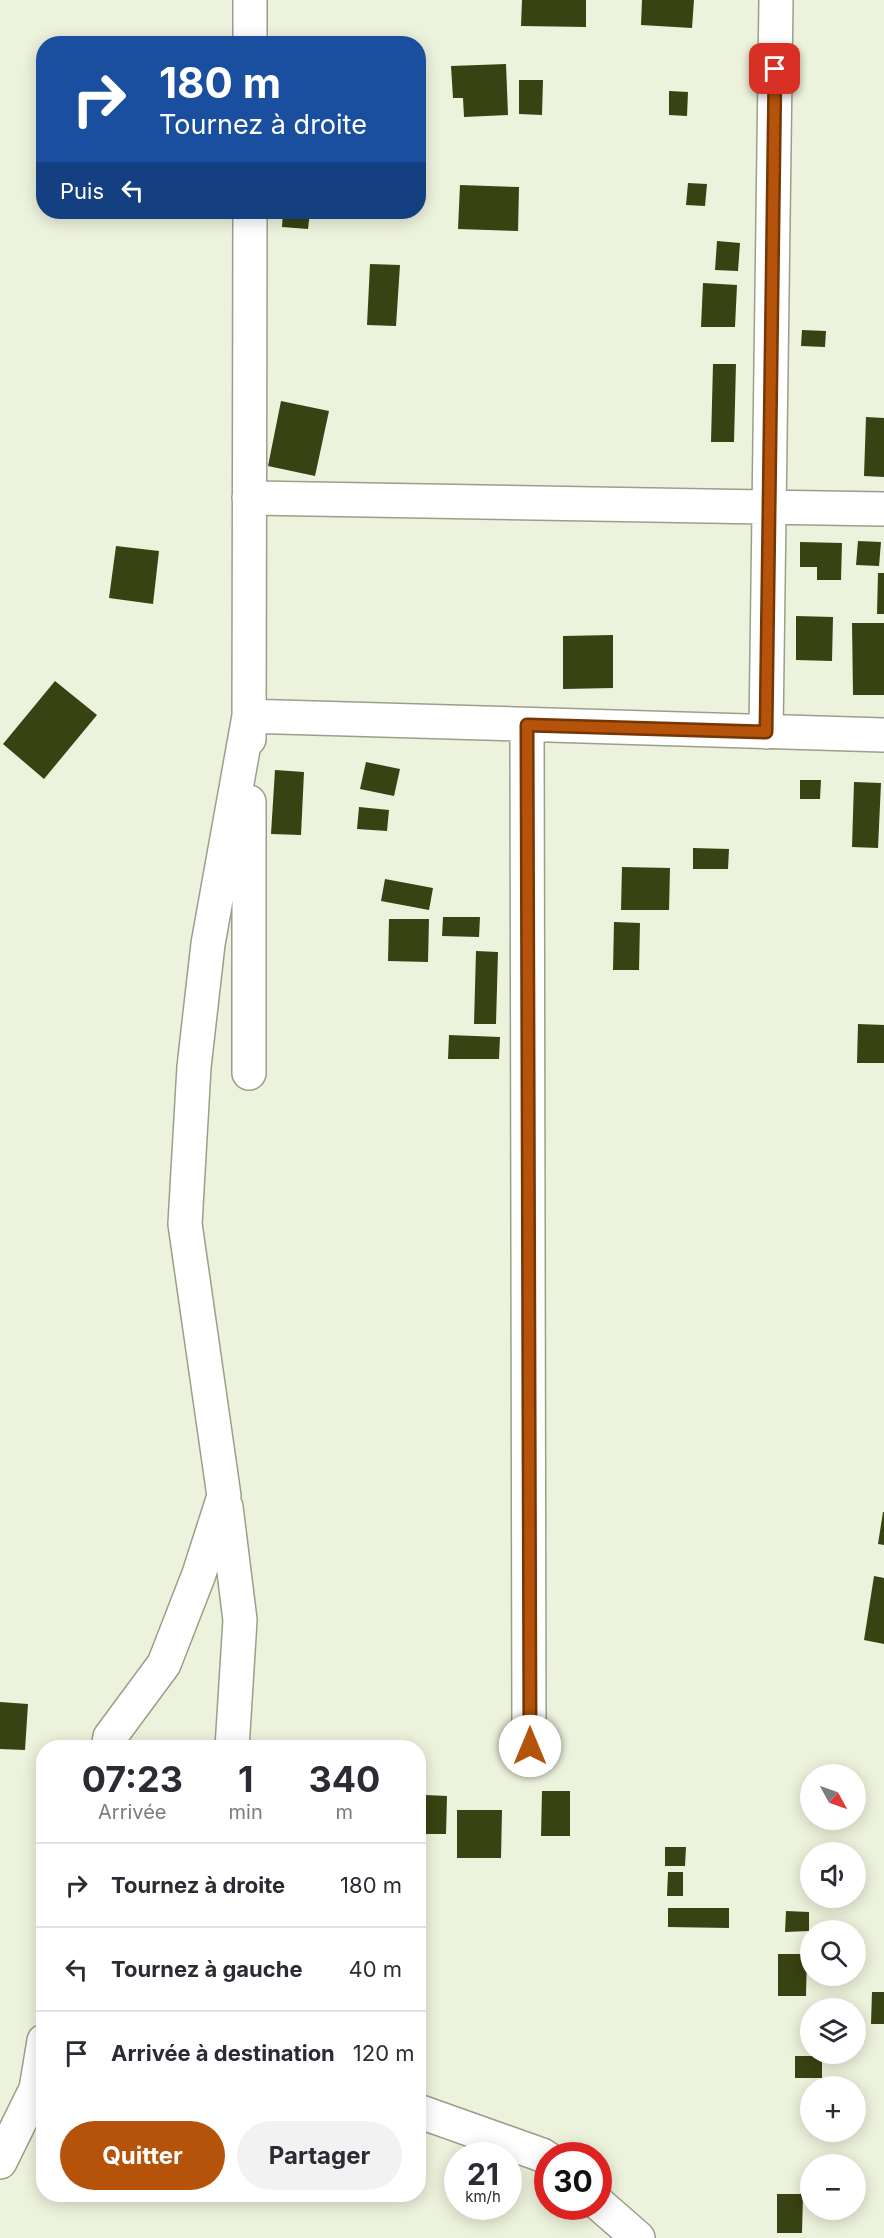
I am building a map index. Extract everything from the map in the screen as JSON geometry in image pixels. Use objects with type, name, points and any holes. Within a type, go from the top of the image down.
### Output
[{"type":"street","points":[[250,0],[250,36]]},
{"type":"street","points":[[766,732],[776,0]]},
{"type":"street","points":[[249,1073],[250,219]]},
{"type":"street","points":[[249,498],[884,509]]},
{"type":"street","points":[[249,716],[884,735]]},
{"type":"street","points":[[232,1740],[240,1620],[185,1224],[194,1067],[208,944],[249,716]]},
{"type":"street","points":[[527,725],[530,1746]]},
{"type":"street","points":[[109,1740],[164,1664],[199,1574],[224,1496]]},
{"type":"street","points":[[0,2162],[36,2089]]},
{"type":"street","points":[[426,2114],[534,2152]]},
{"type":"street","points":[[612,2216],[638,2238]]},
{"type":"building","points":[[522,0],[586,0],[586,27],[521,26]]},
{"type":"building","points":[[642,0],[694,0],[692,28],[641,25]]},
{"type":"building","points":[[506,64],[508,115],[464,117],[463,98],[453,98],[451,66]]},
{"type":"building","points":[[519,80],[543,80],[542,115],[519,114]]},
{"type":"building","points":[[669,91],[688,92],[687,116],[669,115]]},
{"type":"building","points":[[688,183],[707,184],[705,206],[686,205]]},
{"type":"building","points":[[460,185],[519,187],[518,231],[458,229]]},
{"type":"building","points":[[283,219],[309,219],[308,229],[282,227]]},
{"type":"building","points":[[717,241],[740,243],[738,271],[715,270]]},
{"type":"building","points":[[370,264],[400,265],[396,326],[367,325]]},
{"type":"building","points":[[703,283],[737,285],[735,327],[701,327]]},
{"type":"building","points":[[802,330],[826,331],[825,347],[801,346]]},
{"type":"building","points":[[713,364],[736,364],[734,442],[711,442]]},
{"type":"building","points":[[281,401],[329,411],[315,476],[268,466]]},
{"type":"building","points":[[866,417],[884,418],[884,477],[864,476]]},
{"type":"building","points":[[858,541],[881,542],[879,566],[856,565]]},
{"type":"building","points":[[800,542],[842,543],[841,580],[817,580],[817,567],[800,567]]},
{"type":"building","points":[[116,546],[159,551],[153,604],[109,598]]},
{"type":"building","points":[[878,573],[884,573],[884,614],[877,614]]},
{"type":"building","points":[[796,616],[833,617],[832,661],[796,660]]},
{"type":"building","points":[[852,623],[884,623],[884,695],[853,695]]},
{"type":"building","points":[[613,635],[613,688],[563,689],[563,636]]},
{"type":"building","points":[[55,681],[97,715],[44,779],[3,744]]},
{"type":"building","points":[[366,762],[400,769],[394,796],[360,789]]},
{"type":"building","points":[[275,770],[304,772],[301,835],[271,834]]},
{"type":"building","points":[[800,780],[821,780],[820,799],[800,799]]},
{"type":"building","points":[[854,782],[881,783],[878,848],[852,847]]},
{"type":"building","points":[[359,807],[389,810],[387,831],[357,829]]},
{"type":"building","points":[[693,848],[729,849],[728,869],[693,869]]},
{"type":"building","points":[[622,867],[670,868],[669,910],[621,910]]},
{"type":"building","points":[[385,879],[433,888],[429,910],[381,901]]},
{"type":"building","points":[[443,917],[480,917],[479,937],[442,936]]},
{"type":"building","points":[[389,919],[429,919],[428,962],[388,961]]},
{"type":"building","points":[[614,922],[640,923],[639,970],[613,970]]},
{"type":"building","points":[[476,951],[498,952],[496,1024],[474,1024]]},
{"type":"building","points":[[858,1024],[884,1025],[884,1063],[857,1063]]},
{"type":"building","points":[[449,1035],[500,1037],[499,1059],[448,1059]]},
{"type":"building","points":[[884,1512],[884,1545],[878,1544]]},
{"type":"building","points":[[874,1576],[884,1578],[884,1644],[864,1640]]},
{"type":"building","points":[[0,1702],[28,1704],[25,1750],[0,1749]]},
{"type":"building","points":[[542,1791],[570,1791],[570,1836],[541,1836]]},
{"type":"building","points":[[426,1795],[447,1796],[446,1834],[426,1834]]},
{"type":"building","points":[[457,1810],[502,1810],[501,1858],[457,1858]]},
{"type":"building","points":[[665,1847],[686,1847],[685,1866],[665,1866]]},
{"type":"building","points":[[668,1872],[683,1872],[683,1896],[667,1896]]},
{"type":"building","points":[[668,1908],[729,1908],[729,1928],[668,1927]]},
{"type":"building","points":[[786,1911],[809,1912],[809,1920],[800,1920],[800,1931],[785,1932]]},
{"type":"building","points":[[778,1954],[800,1954],[800,1986],[806,1986],[806,1996],[778,1996]]},
{"type":"building","points":[[872,1992],[884,1992],[884,2024],[871,2024]]},
{"type":"building","points":[[795,2056],[800,2056],[800,2064],[822,2064],[822,2076],[795,2078]]},
{"type":"building","points":[[777,2194],[800,2194],[802,2233],[777,2233]]},
{"type":"route","points":[[530,1746],[527,725],[766,732],[775,69]]}]
